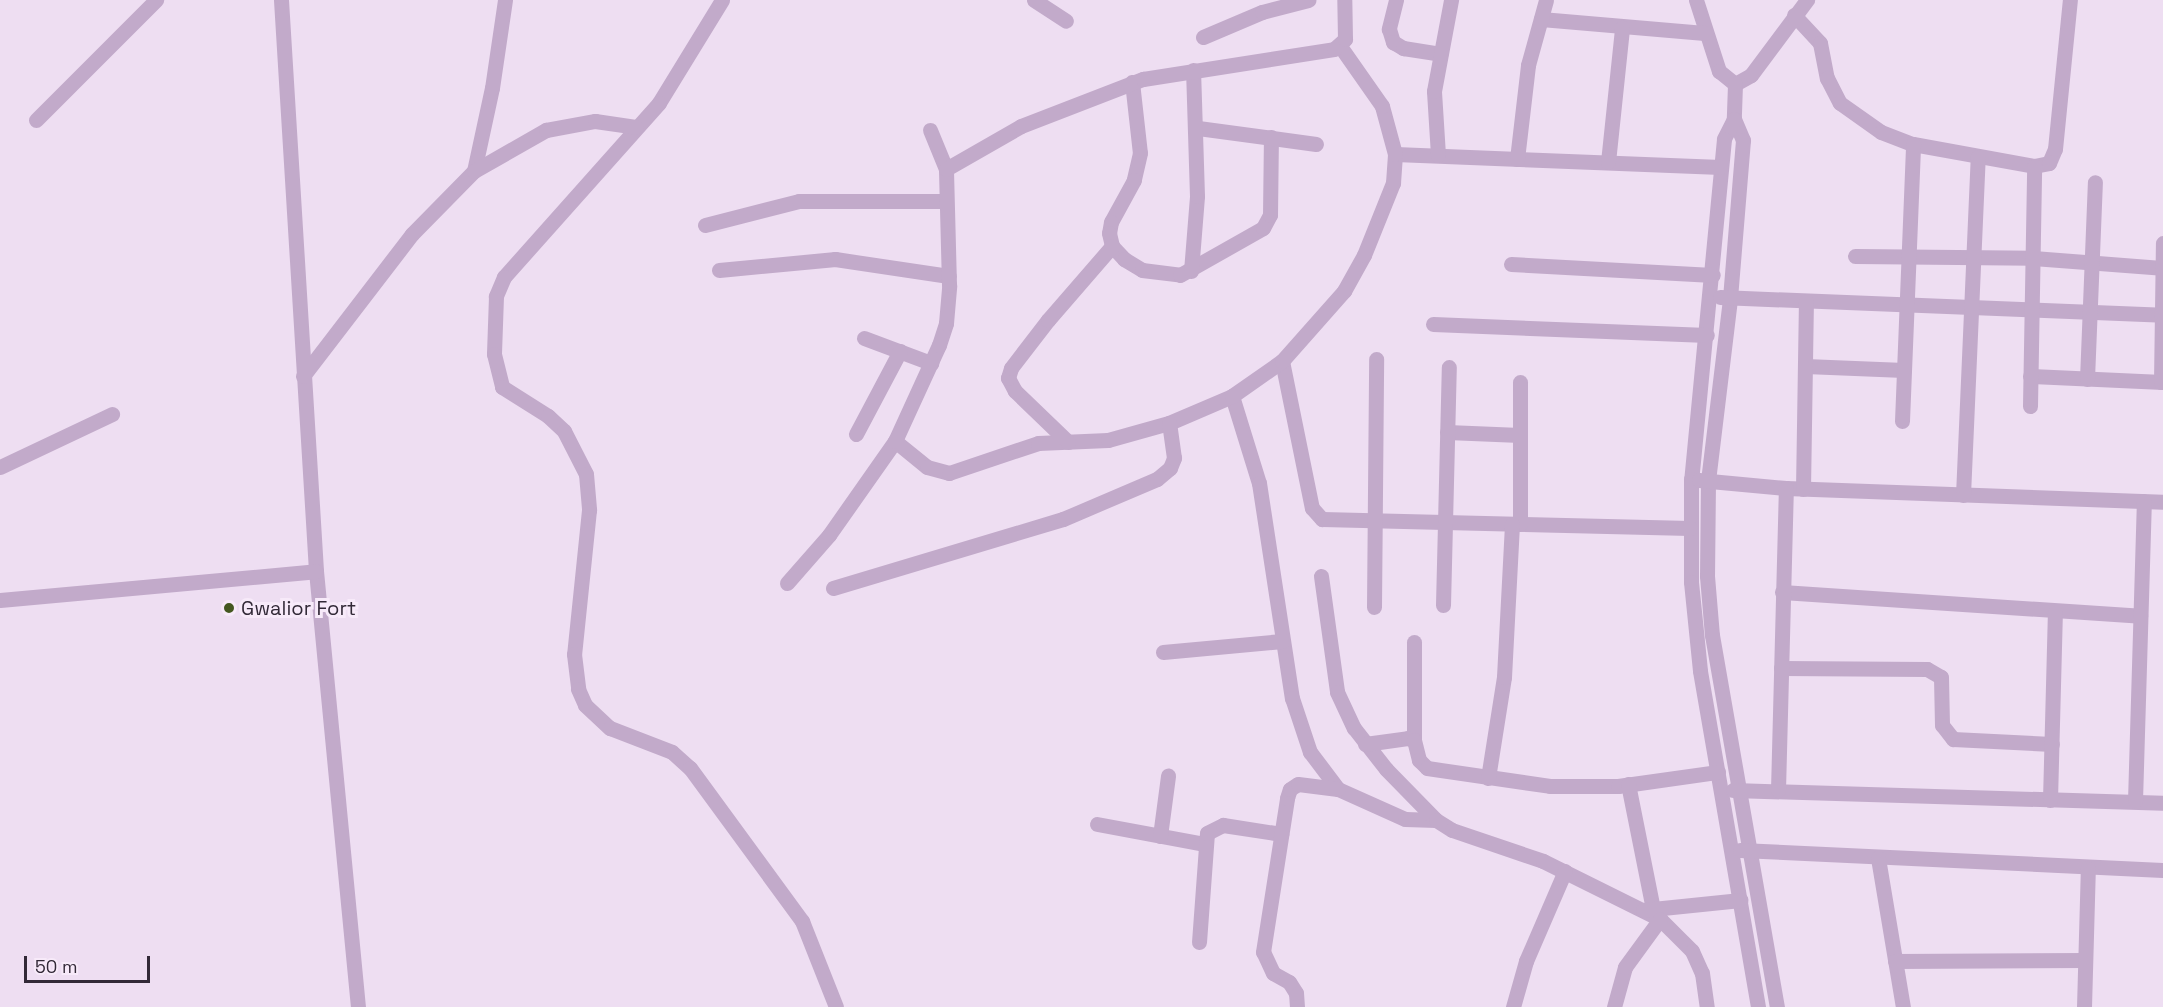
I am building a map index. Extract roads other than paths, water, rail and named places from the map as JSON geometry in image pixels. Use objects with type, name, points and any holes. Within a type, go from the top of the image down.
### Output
[{"type":"street","points":[[36,120],[156,0]]},
{"type":"street","points":[[281,0],[316,571],[358,1007]]},
{"type":"street","points":[[474,171],[492,88],[505,0]]},
{"type":"street","points":[[723,0],[675,81],[504,277],[494,310],[496,374],[510,395],[548,416],[564,431],[586,474],[589,510],[574,654],[578,689],[585,705],[610,728],[672,752],[690,768],[802,921],[837,1007]]},
{"type":"street","points":[[1034,0],[1058,5],[1066,21]]},
{"type":"street","points":[[1203,37],[1262,12],[1308,0]]},
{"type":"street","points":[[946,169],[1021,126],[1132,82],[1193,70],[1257,63],[1340,46],[1345,39],[1344,0]]},
{"type":"street","points":[[1396,0],[1389,29],[1393,42],[1403,48],[1441,54]]},
{"type":"street","points":[[1438,155],[1434,91],[1451,0]]},
{"type":"street","points":[[1516,159],[1528,65],[1545,0]]},
{"type":"street","points":[[1696,0],[1704,33],[1719,70],[1735,84]]},
{"type":"street","points":[[1735,84],[1751,75],[1807,0]]},
{"type":"street","points":[[1794,15],[1820,43],[1827,78],[1840,103],[1881,132],[1913,144],[2034,166],[2049,163],[2055,149],[2070,0]]},
{"type":"street","points":[[1541,19],[1622,28],[1704,33]]},
{"type":"street","points":[[1608,162],[1622,28]]},
{"type":"street","points":[[895,441],[927,467],[949,472],[1038,443],[1108,440],[1169,423],[1232,396],[1282,361],[1344,291],[1364,255],[1394,183],[1395,154],[1382,106],[1340,46]]},
{"type":"street","points":[[1191,271],[1198,128],[1193,70]]},
{"type":"street","points":[[1132,82],[1140,153],[1134,180],[1111,222],[1112,246],[1124,259],[1142,270],[1180,275],[1191,271],[1268,222],[1271,137]]},
{"type":"street","points":[[1735,84],[1734,118],[1724,139],[1721,167],[1711,296],[1691,479],[1690,528],[1694,627],[1758,1007]]},
{"type":"street","points":[[1734,118],[1743,140],[1730,299],[1708,481],[1707,576],[1712,635],[1777,1007]]},
{"type":"street","points":[[303,376],[412,234],[474,171],[546,130],[595,121],[636,128]]},
{"type":"street","points":[[1198,128],[1316,144]]},
{"type":"street","points":[[787,583],[829,535],[895,441],[932,363],[946,323],[949,276],[945,201],[946,169],[930,130]]},
{"type":"street","points":[[1902,421],[1913,144]]},
{"type":"street","points":[[1395,154],[1721,167]]},
{"type":"street","points":[[1964,495],[1978,157]]},
{"type":"street","points":[[2030,406],[2034,166]]},
{"type":"street","points":[[2087,379],[2095,182]]},
{"type":"street","points":[[705,225],[799,201],[945,201]]},
{"type":"street","points":[[2030,376],[2162,382],[2163,243]]},
{"type":"street","points":[[1068,442],[1015,391],[1008,378],[1011,368],[1048,320],[1112,246]]},
{"type":"street","points":[[1855,256],[2033,258],[2162,268]]},
{"type":"street","points":[[719,270],[835,259],[949,276]]},
{"type":"street","points":[[1511,264],[1713,274]]},
{"type":"street","points":[[1711,296],[1730,299],[2162,315]]},
{"type":"street","points":[[1803,489],[1806,301]]},
{"type":"street","points":[[1433,324],[1707,335]]},
{"type":"street","points":[[864,338],[932,363]]},
{"type":"street","points":[[856,434],[900,351]]},
{"type":"street","points":[[1374,607],[1377,359]]},
{"type":"street","points":[[1282,361],[1316,515],[1322,519],[1690,528]]},
{"type":"street","points":[[1805,366],[1904,370]]},
{"type":"street","points":[[1443,605],[1449,367]]},
{"type":"street","points":[[1488,778],[1504,677],[1516,524],[1520,382]]},
{"type":"street","points":[[1232,396],[1259,483],[1282,642],[1301,728],[1322,771],[1338,789]]},
{"type":"street","points":[[0,467],[112,414]]},
{"type":"street","points":[[833,588],[1064,519],[1157,479],[1170,468],[1174,458],[1169,423]]},
{"type":"street","points":[[1447,432],[1520,435]]},
{"type":"street","points":[[1691,479],[1803,489],[2163,502]]},
{"type":"street","points":[[1778,790],[1786,488]]},
{"type":"street","points":[[2135,801],[2144,501]]},
{"type":"street","points":[[0,600],[316,571]]},
{"type":"street","points":[[1321,576],[1332,674],[1343,709],[1365,744],[1436,820]]},
{"type":"street","points":[[1782,592],[2055,613],[2140,616]]},
{"type":"street","points":[[2050,800],[2055,613]]},
{"type":"street","points":[[1162,652],[1282,642]]},
{"type":"street","points":[[1414,642],[1414,740],[1419,760],[1427,768],[1572,788],[1628,784],[1718,772]]},
{"type":"street","points":[[1781,668],[1927,669],[1941,677],[1942,725],[1953,740],[2052,744]]},
{"type":"street","points":[[1365,744],[1402,738],[1414,740]]},
{"type":"street","points":[[1160,836],[1168,776]]},
{"type":"street","points":[[1297,1007],[1296,993],[1289,982],[1273,973],[1263,952],[1290,789],[1310,784],[1338,789],[1405,819],[1436,820],[1565,871],[1652,913],[1677,933],[1692,951],[1702,972],[1707,1007]]},
{"type":"street","points":[[1614,1007],[1625,968],[1652,913],[1628,784]]},
{"type":"street","points":[[1721,791],[1740,789],[2163,802]]},
{"type":"street","points":[[1097,824],[1205,844]]},
{"type":"street","points":[[1198,942],[1207,833],[1216,825],[1281,834]]},
{"type":"street","points":[[1732,850],[2163,870]]},
{"type":"street","points":[[1878,858],[1903,1007]]},
{"type":"street","points":[[2084,1007],[2088,868]]},
{"type":"street","points":[[1513,1007],[1526,961],[1565,871]]},
{"type":"street","points":[[1652,913],[1740,900]]},
{"type":"street","points":[[1895,961],[2085,960]]},
{"type":"place","name":"Gwalior Fort","points":[[229,608]]}]
